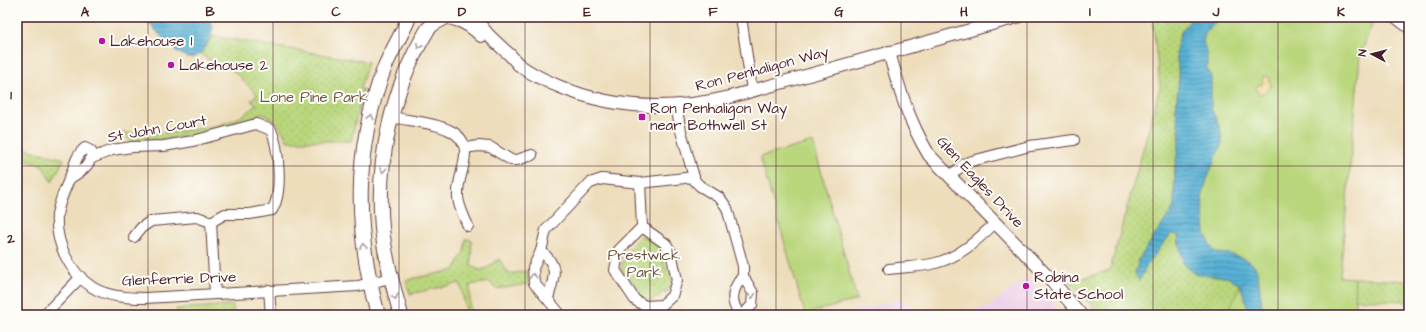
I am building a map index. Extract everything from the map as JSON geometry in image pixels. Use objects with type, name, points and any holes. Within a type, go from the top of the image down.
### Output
[{"type":"main road","points":[[378,315],[362,244],[360,185],[363,152],[378,87],[389,56],[409,17]]},
{"type":"main road","points":[[401,315],[390,278],[382,229],[381,206],[384,158],[391,118],[405,74],[423,37],[433,24],[444,18]]},
{"type":"street","name":"Ron Penhaligon Way","points":[[476,17],[486,33],[518,64]]},
{"type":"street","points":[[741,17],[752,90]]},
{"type":"street","name":"Ron Penhaligon Way","points":[[444,18],[462,21],[471,26],[499,55],[507,60],[518,64],[554,84],[586,97],[631,106],[676,106],[708,102],[1017,17]]},
{"type":"street","points":[[1396,17],[1409,27]]},
{"type":"street","name":"Glen Eagles Drive","points":[[889,52],[902,102],[916,133],[929,155],[1053,282],[1081,315]]},
{"type":"street","points":[[676,106],[681,131],[697,184],[720,198],[727,208],[743,266],[743,276],[750,286],[754,299],[750,310],[743,315]]},
{"type":"street","points":[[391,118],[450,130],[459,138],[465,148],[466,160],[457,195],[468,226]]},
{"type":"street","name":"St John Court","points":[[92,158],[112,150],[132,147],[164,146],[193,141],[256,124],[271,130],[276,141],[278,186],[277,203],[272,210],[250,214],[224,214],[211,222]]},
{"type":"street","points":[[950,176],[964,164],[972,161],[1030,146],[1074,140]]},
{"type":"street","points":[[465,148],[490,146],[511,160],[517,160],[532,154]]},
{"type":"street","name":"Glenferrie Drive","points":[[92,158],[91,150],[85,148],[80,152],[60,201],[58,231],[67,259],[81,277],[92,287],[113,295],[128,298],[370,284],[390,278]]},
{"type":"street","points":[[562,315],[534,283],[532,276],[534,265],[541,251],[546,230],[590,183],[602,179],[640,183],[694,177]]},
{"type":"street","points":[[640,183],[642,227],[619,250],[615,270],[635,300],[645,306],[656,307],[667,302],[672,296],[677,280],[676,273],[669,248],[642,227]]},
{"type":"street","points":[[134,237],[140,228],[151,221],[197,217],[211,222],[215,294]]},
{"type":"street","points":[[889,270],[931,264],[952,258],[966,250],[995,222]]},
{"type":"street","points":[[541,251],[551,260],[554,269],[548,298]]},
{"type":"street","points":[[740,315],[734,307],[732,296],[735,286],[743,276]]},
{"type":"street","points":[[44,315],[81,277]]},
{"type":"street","points":[[269,290],[271,315]]},
{"type":"shaded area","name":"Robina State School","points":[[1028,276],[1063,315],[956,315],[989,306]]},
{"type":"shaded area","points":[[902,299],[919,315],[839,315]]},
{"type":"green space","points":[[1152,17],[1193,17],[1181,32],[1176,50],[1179,77],[1176,110],[1180,137],[1175,167],[1174,207],[1163,224],[1178,235],[1179,244],[1202,275],[1227,277],[1240,285],[1227,315],[1098,315],[1092,306],[1070,282],[1110,270],[1160,87]]},
{"type":"green space","points":[[1193,17],[1375,17],[1360,56],[1340,277],[1355,278],[1355,315],[1227,315],[1171,215]]},
{"type":"green space","name":"Lone Pine Park","points":[[212,36],[368,62],[360,89],[363,90],[351,141],[287,141],[278,124],[271,118],[262,114],[231,126],[198,134],[131,142],[122,133],[182,131],[214,126],[240,117],[257,104],[251,101],[257,94],[226,64],[221,69],[201,54]]},
{"type":"green space","points":[[17,140],[22,148],[64,159],[52,182],[42,165],[17,158]]},
{"type":"green space","points":[[813,142],[857,300],[805,314],[760,157]]},
{"type":"green space","name":"Prestwick Park","points":[[640,236],[656,243],[662,249],[667,256],[663,258],[666,270],[670,268],[671,272],[672,281],[667,293],[664,291],[659,296],[652,299],[652,302],[642,298],[637,293],[639,291],[628,276],[625,277],[621,269],[625,254]]},
{"type":"green space","points":[[466,239],[472,240],[471,266],[480,270],[487,268],[499,259],[509,274],[527,271],[529,284],[496,289],[489,282],[470,285],[470,315],[467,315],[460,283],[410,294],[406,280],[454,270],[464,252]]},
{"type":"green space","points":[[1355,278],[1407,281],[1409,279],[1409,306],[1404,301],[1354,299]]},
{"type":"green space","points":[[233,305],[234,315],[177,315],[176,309]]},
{"type":"sand","points":[[1263,76],[1269,77],[1271,86],[1265,92],[1259,94],[1255,89],[1257,86],[1262,84]]},
{"type":"water","points":[[141,17],[200,17],[200,20],[210,22],[213,29],[204,49],[196,56],[188,57],[171,46]]},
{"type":"water","points":[[1193,17],[1222,17],[1213,24],[1205,34],[1203,41],[1207,55],[1207,69],[1211,76],[1211,108],[1220,128],[1222,143],[1207,179],[1202,198],[1205,233],[1211,247],[1217,253],[1230,254],[1247,260],[1255,266],[1258,275],[1263,315],[1247,315],[1246,301],[1240,285],[1227,277],[1202,275],[1192,272],[1183,263],[1178,235],[1171,234],[1149,262],[1139,281],[1135,273],[1139,259],[1174,207],[1175,167],[1180,137],[1176,110],[1179,77],[1176,50],[1181,32]]},
{"type":"place","name":"Lakehouse 1","points":[[102,41]]},
{"type":"place","name":"Lakehouse 2","points":[[171,65]]},
{"type":"place","name":"Ron Penhaligon Way near Bothwell St","points":[[642,117]]},
{"type":"place","name":"Robina State School","points":[[1026,286]]}]
